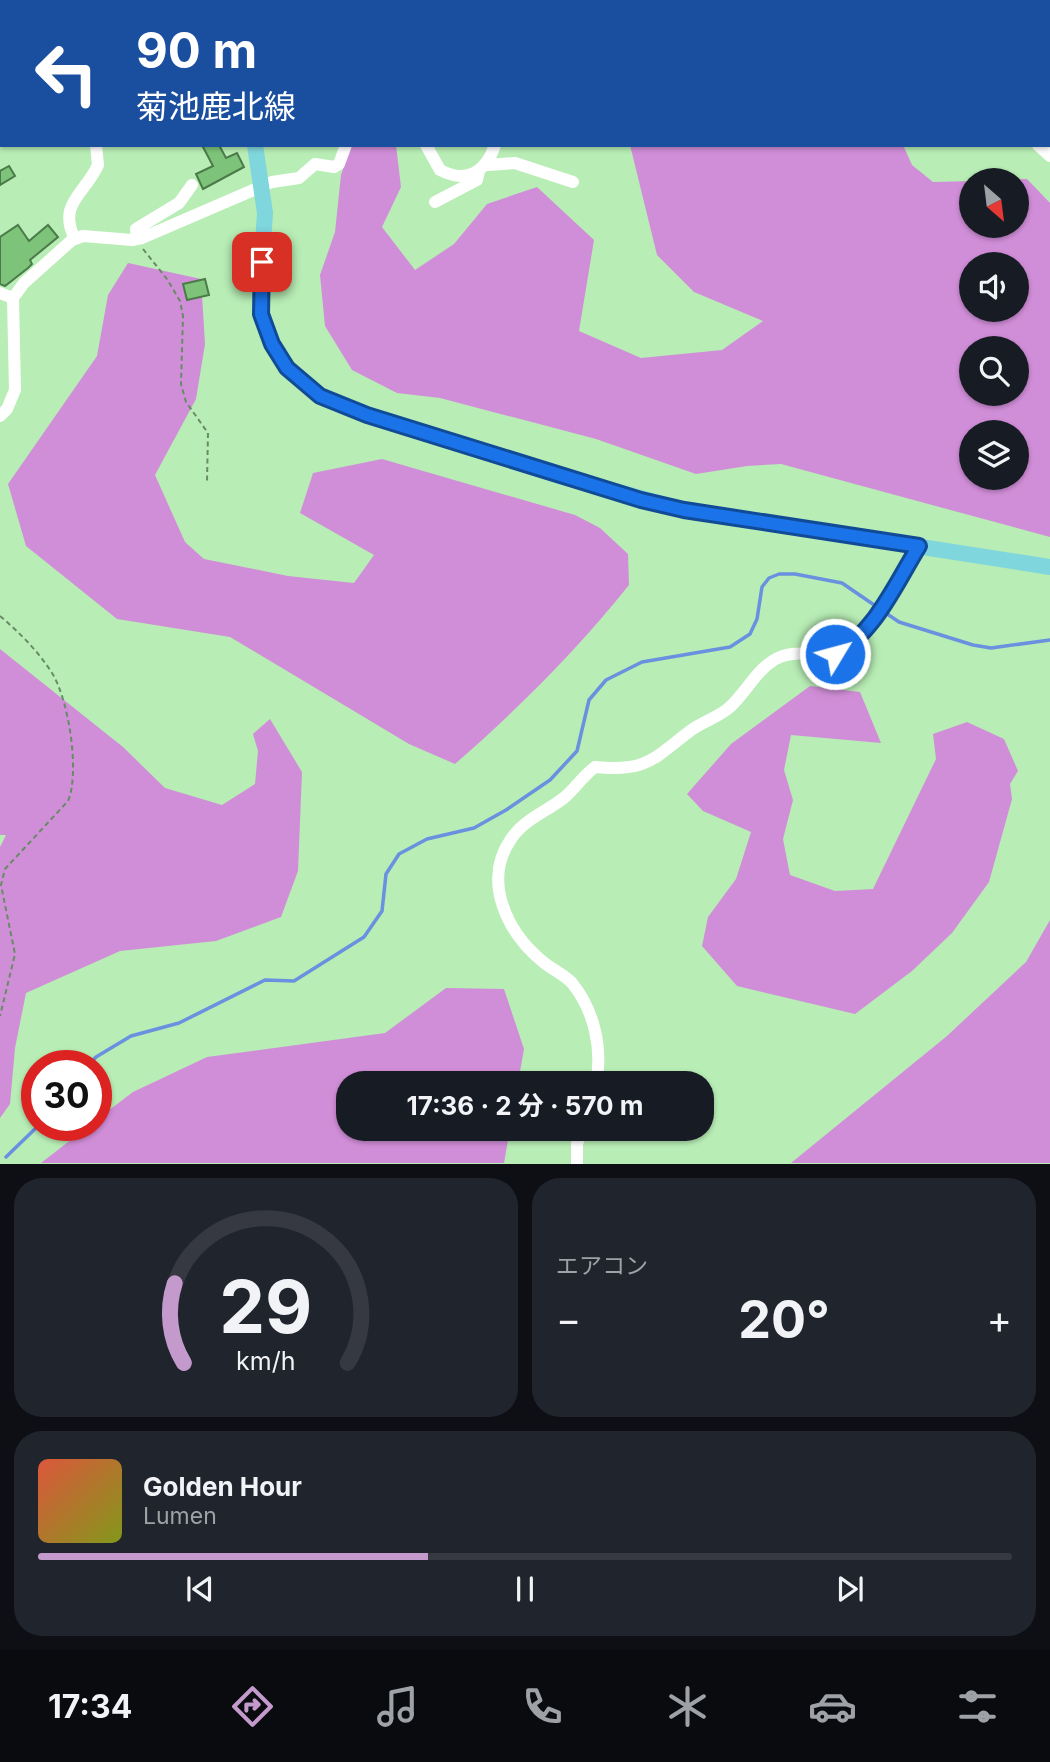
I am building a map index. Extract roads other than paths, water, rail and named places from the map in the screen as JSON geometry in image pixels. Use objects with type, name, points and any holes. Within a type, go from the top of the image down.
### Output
[{"type":"main road","points":[[255,147],[265,213],[261,314],[272,344],[287,368],[320,396],[367,415],[641,500],[684,510],[1050,568]]},
{"type":"street","points":[[75,239],[70,228],[69,208],[98,165],[96,147]]},
{"type":"street","points":[[0,416],[8,409],[15,390],[13,298],[24,284],[75,239],[83,236],[137,239],[263,187],[299,178],[315,164],[334,167],[339,164],[345,147]]},
{"type":"street","points":[[427,147],[434,163],[449,175],[515,163],[573,182]]},
{"type":"street","points":[[435,202],[477,180],[494,147]]},
{"type":"street","points":[[137,239],[136,229],[179,203],[192,185]]},
{"type":"street","points":[[0,293],[13,298]]},
{"type":"street","points":[[599,1071],[596,1029],[579,995],[570,981],[541,960],[525,944],[507,918],[497,894],[498,874],[512,837],[542,810],[565,797],[595,767],[647,764],[664,755],[691,730],[729,709],[748,684],[773,660],[789,653],[835,654],[852,645],[867,628],[919,546]]},
{"type":"street","points":[[578,1141],[578,1164]]},
{"type":"waterway","points":[[108,1050],[131,1036],[179,1023],[265,980],[294,981],[364,937],[382,911],[386,874],[399,854],[427,839],[474,828],[550,780],[577,751],[589,700],[606,680],[642,662],[730,647],[750,634],[757,619],[762,587],[769,578],[779,574],[795,574],[842,583],[899,622],[973,645],[991,648],[1050,640]]},
{"type":"waterway","points":[[6,1157],[22,1141]]}]
